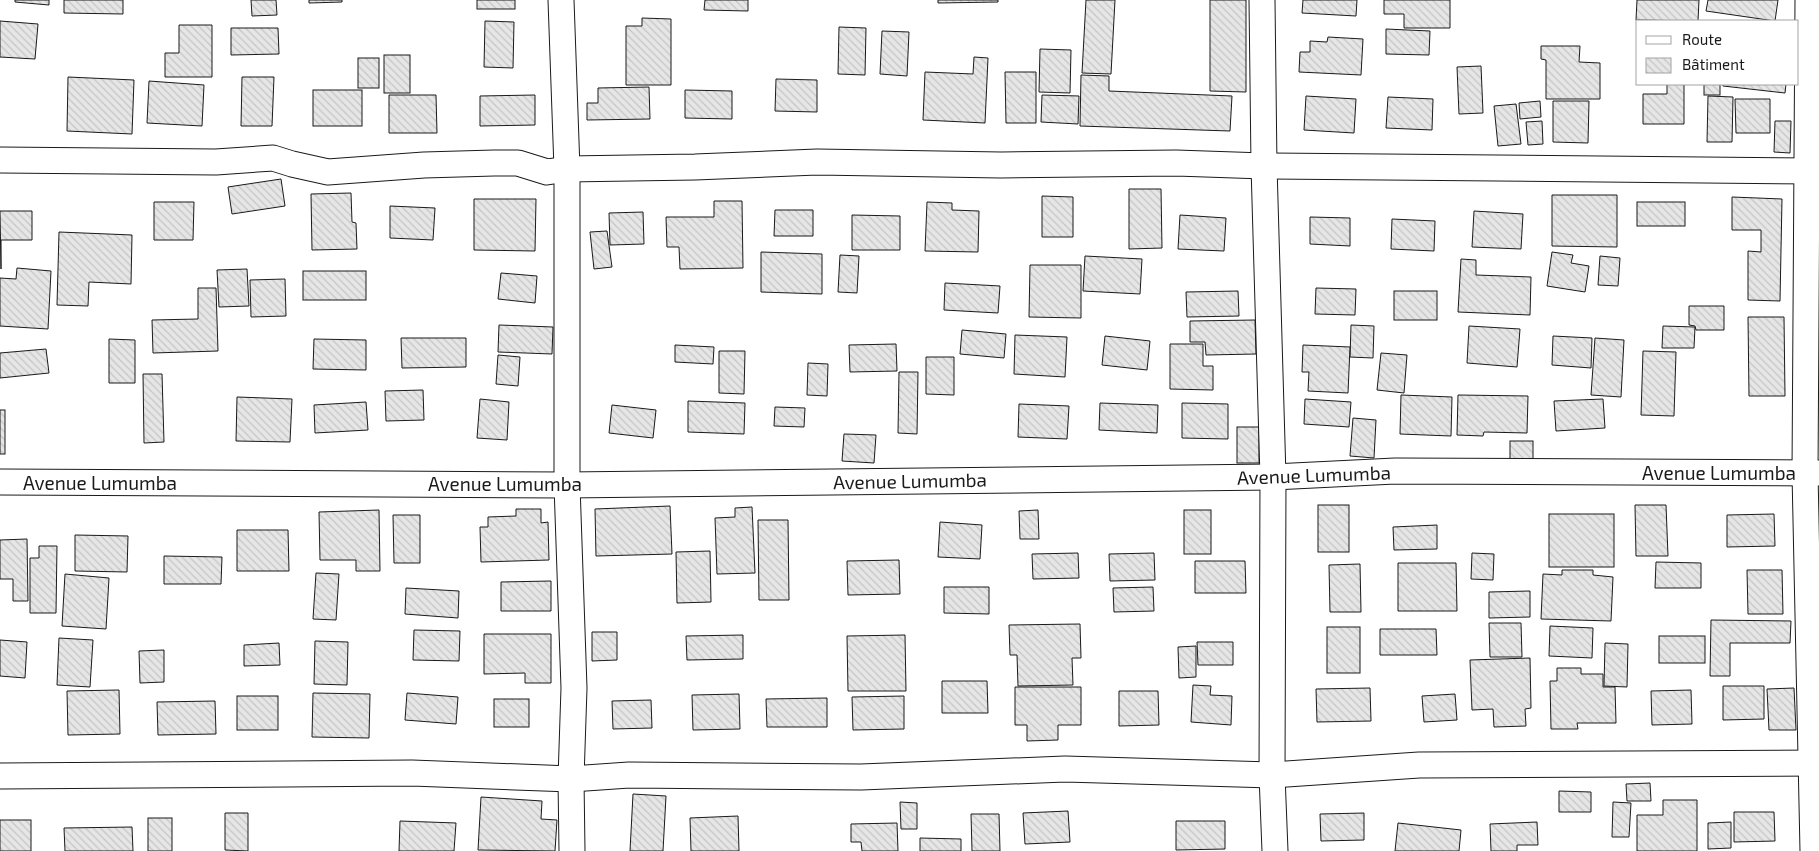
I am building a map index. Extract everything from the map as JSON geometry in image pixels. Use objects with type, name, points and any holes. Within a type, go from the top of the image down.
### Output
[{"type":"street","points":[[561,0],[567,169],[567,485],[574,688],[571,779],[572,851]]},
{"type":"street","points":[[1262,0],[1264,166],[1273,477],[1272,775],[1275,851]]},
{"type":"street","points":[[1808,0],[1813,172],[1812,473],[1816,763],[1814,851]]},
{"type":"street","points":[[0,160],[216,162],[273,158],[328,172],[424,165],[502,163],[518,163],[547,172],[567,169],[695,167],[818,162],[1001,165],[1176,163],[1264,166],[1813,172]]},
{"type":"street","name":"Avenue Lumumba","points":[[0,482],[567,485],[1273,477],[1396,471],[1812,473]]},
{"type":"street","points":[[0,776],[412,773],[571,779],[629,775],[862,777],[1065,769],[1272,775],[1419,765],[1816,763]]},
{"type":"building","points":[[15,0],[49,0],[49,5],[15,2]]},
{"type":"building","points":[[64,0],[123,0],[123,14],[64,13]]},
{"type":"building","points":[[251,0],[276,0],[277,15],[252,16]]},
{"type":"building","points":[[309,0],[342,0],[342,2],[309,3]]},
{"type":"building","points":[[477,0],[515,0],[515,9],[477,9]]},
{"type":"building","points":[[705,0],[748,0],[748,11],[704,10]]},
{"type":"building","points":[[938,0],[998,0],[998,2],[938,3]]},
{"type":"building","points":[[1086,0],[1115,0],[1111,74],[1082,73]]},
{"type":"building","points":[[1210,0],[1246,0],[1246,92],[1210,91]]},
{"type":"building","points":[[1303,0],[1357,0],[1356,16],[1302,13]]},
{"type":"building","points":[[1384,0],[1450,0],[1450,28],[1404,28],[1404,14],[1384,14]]},
{"type":"building","points":[[1637,0],[1699,0],[1698,20],[1636,20]]},
{"type":"building","points":[[1708,0],[1778,0],[1775,20],[1706,11]]},
{"type":"building","points":[[642,18],[671,19],[671,85],[626,85],[626,26],[642,26]]},
{"type":"building","points":[[0,21],[38,24],[35,59],[0,57]]},
{"type":"building","points":[[485,21],[514,22],[513,68],[484,67]]},
{"type":"building","points":[[179,25],[212,25],[212,77],[165,77],[165,53],[179,53]]},
{"type":"building","points":[[839,27],[866,28],[865,75],[838,74]]},
{"type":"building","points":[[231,28],[278,28],[279,54],[231,55]]},
{"type":"building","points":[[1386,29],[1430,31],[1429,55],[1386,54]]},
{"type":"building","points":[[882,31],[909,32],[907,76],[880,74]]},
{"type":"building","points":[[1328,37],[1363,39],[1361,75],[1299,72],[1300,52],[1310,52],[1310,41],[1327,42]]},
{"type":"building","points":[[1541,46],[1580,46],[1579,62],[1600,63],[1600,99],[1546,99],[1546,60],[1541,59]]},
{"type":"building","points":[[1040,49],[1071,50],[1070,93],[1039,92]]},
{"type":"building","points":[[384,55],[410,55],[410,93],[384,93]]},
{"type":"building","points":[[974,57],[988,58],[985,123],[923,120],[925,72],[973,74]]},
{"type":"building","points":[[358,58],[379,58],[379,88],[358,88]]},
{"type":"building","points":[[1481,66],[1483,113],[1459,114],[1457,67]]},
{"type":"building","points":[[1005,72],[1036,72],[1036,123],[1006,123]]},
{"type":"building","points":[[1081,75],[1109,76],[1109,91],[1232,96],[1230,131],[1080,126]]},
{"type":"building","points":[[68,77],[134,80],[132,134],[67,131]]},
{"type":"building","points":[[242,77],[274,77],[272,126],[241,126]]},
{"type":"building","points":[[776,79],[817,80],[817,112],[775,111]]},
{"type":"building","points":[[149,81],[204,85],[202,126],[147,123]]},
{"type":"building","points":[[1667,85],[1684,85],[1684,124],[1643,124],[1643,94],[1667,94]]},
{"type":"building","points":[[1704,85],[1720,85],[1720,95],[1704,95]]},
{"type":"building","points":[[1723,85],[1786,85],[1785,93]]},
{"type":"building","points":[[649,87],[650,119],[587,120],[587,103],[598,103],[598,88]]},
{"type":"building","points":[[313,90],[362,90],[362,126],[313,126]]},
{"type":"building","points":[[685,90],[732,91],[732,119],[685,118]]},
{"type":"building","points":[[389,95],[436,95],[437,133],[389,133]]},
{"type":"building","points":[[535,95],[535,125],[480,126],[480,96]]},
{"type":"building","points":[[1042,95],[1079,96],[1078,124],[1041,122]]},
{"type":"building","points":[[1306,96],[1356,99],[1354,133],[1304,130]]},
{"type":"building","points":[[1708,96],[1733,97],[1732,142],[1707,142]]},
{"type":"building","points":[[1388,97],[1433,99],[1432,130],[1386,128]]},
{"type":"building","points":[[1735,99],[1770,99],[1770,133],[1736,133]]},
{"type":"building","points":[[1540,101],[1541,117],[1520,119],[1519,103]]},
{"type":"building","points":[[1553,101],[1589,101],[1588,143],[1553,142]]},
{"type":"building","points":[[1516,104],[1521,144],[1498,146],[1494,106]]},
{"type":"building","points":[[1542,121],[1543,144],[1528,145],[1526,122]]},
{"type":"building","points":[[1775,121],[1791,121],[1790,153],[1774,152]]},
{"type":"building","points":[[281,179],[285,206],[232,214],[228,187]]},
{"type":"building","points":[[1129,189],[1161,189],[1162,248],[1129,249]]},
{"type":"building","points":[[351,193],[352,222],[356,223],[357,249],[312,250],[311,194]]},
{"type":"building","points":[[1552,195],[1617,195],[1617,247],[1552,246]]},
{"type":"building","points":[[1042,196],[1073,197],[1073,237],[1042,237]]},
{"type":"building","points":[[1732,197],[1782,199],[1780,301],[1748,300],[1748,251],[1761,252],[1761,230],[1732,230]]},
{"type":"building","points":[[474,199],[536,199],[535,251],[474,250]]},
{"type":"building","points":[[714,201],[742,201],[743,268],[680,269],[679,247],[667,247],[666,217],[714,217]]},
{"type":"building","points":[[154,202],[194,202],[193,240],[154,240]]},
{"type":"building","points":[[927,202],[952,203],[952,210],[979,211],[978,252],[925,251]]},
{"type":"building","points":[[1637,202],[1685,202],[1685,226],[1637,226]]},
{"type":"building","points":[[390,206],[435,208],[433,240],[390,238]]},
{"type":"building","points":[[775,210],[813,210],[813,236],[774,236]]},
{"type":"building","points":[[0,211],[32,211],[32,240],[1,240],[1,269]]},
{"type":"building","points":[[1474,211],[1523,214],[1521,249],[1472,247]]},
{"type":"building","points":[[643,212],[644,244],[610,245],[609,213]]},
{"type":"building","points":[[852,215],[900,216],[900,250],[852,250]]},
{"type":"building","points":[[1180,215],[1226,218],[1224,251],[1178,249]]},
{"type":"building","points":[[1310,217],[1350,218],[1350,246],[1310,244]]},
{"type":"building","points":[[1392,219],[1435,221],[1434,251],[1391,249]]},
{"type":"building","points":[[607,231],[612,267],[594,269],[590,232]]},
{"type":"building","points":[[59,232],[132,235],[131,284],[89,282],[88,306],[57,305]]},
{"type":"building","points":[[761,252],[822,254],[822,294],[761,292]]},
{"type":"building","points":[[1552,252],[1573,255],[1571,263],[1589,266],[1585,292],[1547,286]]},
{"type":"building","points":[[840,255],[859,256],[857,293],[838,292]]},
{"type":"building","points":[[1085,256],[1142,259],[1140,294],[1083,291]]},
{"type":"building","points":[[1600,256],[1620,258],[1618,286],[1598,285]]},
{"type":"building","points":[[1461,259],[1476,260],[1476,275],[1531,277],[1530,315],[1458,312]]},
{"type":"building","points":[[1030,265],[1081,265],[1081,318],[1029,317]]},
{"type":"building","points":[[17,268],[51,271],[48,329],[0,326],[0,278],[16,279]]},
{"type":"building","points":[[247,269],[249,306],[219,307],[217,270]]},
{"type":"building","points":[[303,271],[366,271],[366,300],[303,300]]},
{"type":"building","points":[[501,273],[537,276],[535,303],[498,299]]},
{"type":"building","points":[[285,279],[286,316],[251,317],[250,280]]},
{"type":"building","points":[[945,283],[1000,286],[998,313],[944,310]]},
{"type":"building","points":[[198,288],[216,288],[218,351],[153,353],[152,320],[198,319]]},
{"type":"building","points":[[1316,288],[1356,289],[1355,315],[1315,314]]},
{"type":"building","points":[[1238,291],[1239,316],[1187,317],[1186,292]]},
{"type":"building","points":[[1394,291],[1437,291],[1437,320],[1394,320]]},
{"type":"building","points":[[1689,306],[1724,306],[1724,330],[1696,330],[1695,326],[1689,325]]},
{"type":"building","points":[[1748,317],[1784,317],[1785,396],[1749,396]]},
{"type":"building","points":[[1255,320],[1256,354],[1206,355],[1205,342],[1190,342],[1190,321]]},
{"type":"building","points":[[499,325],[553,327],[552,354],[498,352]]},
{"type":"building","points":[[1351,325],[1374,326],[1373,358],[1350,357]]},
{"type":"building","points":[[1469,326],[1520,329],[1517,367],[1467,363]]},
{"type":"building","points":[[1663,326],[1695,327],[1694,348],[1662,348]]},
{"type":"building","points":[[962,330],[1006,334],[1004,358],[960,354]]},
{"type":"building","points":[[1015,335],[1067,337],[1065,377],[1014,374]]},
{"type":"building","points":[[1105,336],[1150,341],[1147,370],[1102,365]]},
{"type":"building","points":[[1553,336],[1592,338],[1591,368],[1552,365]]},
{"type":"building","points":[[401,338],[466,338],[466,367],[402,368]]},
{"type":"building","points":[[1595,338],[1624,340],[1621,397],[1591,395]]},
{"type":"building","points":[[109,339],[135,340],[135,383],[109,383]]},
{"type":"building","points":[[314,339],[366,340],[366,370],[313,369]]},
{"type":"building","points":[[896,344],[897,371],[850,372],[849,345]]},
{"type":"building","points":[[1170,344],[1203,344],[1203,366],[1213,366],[1213,390],[1170,389]]},
{"type":"building","points":[[675,345],[714,347],[713,364],[675,362]]},
{"type":"building","points":[[1303,345],[1350,347],[1348,393],[1308,391],[1309,372],[1302,372]]},
{"type":"building","points":[[46,349],[49,373],[0,378],[0,353]]},
{"type":"building","points":[[719,351],[745,351],[744,394],[719,393]]},
{"type":"building","points":[[1643,351],[1676,352],[1674,416],[1641,415]]},
{"type":"building","points":[[1381,353],[1407,355],[1404,393],[1377,390]]},
{"type":"building","points":[[498,355],[520,357],[518,386],[496,384]]},
{"type":"building","points":[[926,357],[954,357],[954,395],[926,394]]},
{"type":"building","points":[[808,363],[828,364],[827,396],[807,395]]},
{"type":"building","points":[[899,372],[918,372],[917,434],[898,433]]},
{"type":"building","points":[[143,374],[162,374],[164,442],[144,443]]},
{"type":"building","points":[[423,390],[424,420],[386,421],[385,391]]},
{"type":"building","points":[[1401,395],[1452,397],[1451,436],[1400,434]]},
{"type":"building","points":[[1458,395],[1528,396],[1527,433],[1484,432],[1483,436],[1457,435]]},
{"type":"building","points":[[237,397],[292,399],[290,442],[236,441]]},
{"type":"building","points":[[480,399],[509,402],[507,440],[477,438]]},
{"type":"building","points":[[1305,399],[1351,402],[1349,427],[1304,424]]},
{"type":"building","points":[[1603,399],[1605,428],[1556,431],[1554,401]]},
{"type":"building","points":[[688,401],[745,403],[744,434],[688,432]]},
{"type":"building","points":[[366,402],[368,430],[315,433],[314,405]]},
{"type":"building","points":[[1100,403],[1158,405],[1157,433],[1099,430]]},
{"type":"building","points":[[1182,403],[1228,404],[1228,439],[1182,438]]},
{"type":"building","points":[[1019,404],[1069,406],[1067,439],[1018,437]]},
{"type":"building","points":[[612,405],[656,410],[653,438],[609,433]]},
{"type":"building","points":[[775,407],[805,408],[804,427],[774,426]]},
{"type":"building","points":[[0,410],[5,410],[5,454],[0,454]]},
{"type":"building","points":[[1353,418],[1376,420],[1374,458],[1350,456]]},
{"type":"building","points":[[1237,427],[1259,427],[1259,463],[1237,463]]},
{"type":"building","points":[[844,434],[876,435],[874,463],[842,461]]},
{"type":"building","points":[[1510,441],[1533,441],[1533,459],[1510,459]]},
{"type":"building","points":[[1318,505],[1349,505],[1349,552],[1318,552]]},
{"type":"building","points":[[1635,505],[1666,505],[1668,556],[1636,556]]},
{"type":"building","points":[[670,506],[672,554],[596,556],[595,509]]},
{"type":"building","points":[[752,507],[755,573],[717,574],[715,518],[735,517],[735,508]]},
{"type":"building","points":[[516,509],[541,509],[541,523],[548,522],[549,560],[481,562],[480,527],[488,527],[488,517],[516,516]]},
{"type":"building","points":[[379,510],[380,571],[356,571],[356,560],[320,560],[319,512]]},
{"type":"building","points":[[1038,510],[1039,539],[1020,539],[1019,511]]},
{"type":"building","points":[[1184,510],[1211,510],[1211,554],[1184,554]]},
{"type":"building","points":[[1549,514],[1614,514],[1614,567],[1549,567]]},
{"type":"building","points":[[1774,514],[1775,546],[1727,547],[1727,515]]},
{"type":"building","points":[[393,515],[420,515],[420,563],[394,563]]},
{"type":"building","points":[[758,520],[788,520],[789,600],[759,600]]},
{"type":"building","points":[[940,522],[982,525],[980,559],[938,557]]},
{"type":"building","points":[[1437,525],[1437,549],[1394,550],[1393,527]]},
{"type":"building","points":[[237,530],[288,530],[289,571],[237,571]]},
{"type":"building","points":[[75,535],[128,536],[127,572],[75,571]]},
{"type":"building","points":[[27,539],[28,601],[13,601],[13,579],[0,579],[0,540]]},
{"type":"building","points":[[39,546],[57,546],[56,613],[30,613],[30,558],[39,558]]},
{"type":"building","points":[[710,551],[711,602],[677,603],[676,552]]},
{"type":"building","points":[[1078,553],[1079,578],[1033,579],[1032,554]]},
{"type":"building","points":[[1154,553],[1155,580],[1110,581],[1109,554]]},
{"type":"building","points":[[1472,553],[1494,554],[1493,580],[1471,579]]},
{"type":"building","points":[[164,556],[222,557],[221,584],[164,584]]},
{"type":"building","points":[[899,560],[900,594],[848,595],[847,561]]},
{"type":"building","points":[[1195,561],[1245,561],[1246,593],[1195,593]]},
{"type":"building","points":[[1656,562],[1701,563],[1701,588],[1655,588]]},
{"type":"building","points":[[1398,563],[1456,563],[1457,611],[1398,611]]},
{"type":"building","points":[[1360,564],[1361,612],[1330,612],[1329,565]]},
{"type":"building","points":[[1562,570],[1593,570],[1593,575],[1613,577],[1611,621],[1541,619],[1543,574],[1562,575]]},
{"type":"building","points":[[1747,570],[1782,570],[1783,614],[1748,614]]},
{"type":"building","points":[[316,573],[339,574],[336,620],[313,619]]},
{"type":"building","points":[[65,574],[109,578],[106,629],[62,626]]},
{"type":"building","points":[[551,581],[551,611],[501,611],[501,582]]},
{"type":"building","points":[[944,587],[989,587],[989,614],[944,613]]},
{"type":"building","points":[[1153,587],[1154,611],[1114,612],[1113,588]]},
{"type":"building","points":[[406,588],[459,591],[458,618],[405,614]]},
{"type":"building","points":[[1530,591],[1530,617],[1489,618],[1489,592]]},
{"type":"building","points":[[1711,620],[1791,621],[1790,643],[1730,643],[1730,676],[1710,676]]},
{"type":"building","points":[[1489,623],[1521,623],[1522,657],[1490,657]]},
{"type":"building","points":[[1080,624],[1081,658],[1072,658],[1073,685],[1018,686],[1017,655],[1010,655],[1009,625]]},
{"type":"building","points":[[1550,626],[1593,628],[1592,658],[1549,656]]},
{"type":"building","points":[[1327,627],[1360,627],[1360,673],[1327,673]]},
{"type":"building","points":[[1380,629],[1436,629],[1437,655],[1380,655]]},
{"type":"building","points":[[414,630],[460,631],[459,661],[413,660]]},
{"type":"building","points":[[592,632],[617,632],[617,660],[592,661]]},
{"type":"building","points":[[484,634],[551,634],[551,683],[525,683],[525,673],[484,674]]},
{"type":"building","points":[[743,635],[743,659],[687,660],[686,636]]},
{"type":"building","points":[[905,635],[906,691],[848,691],[847,636]]},
{"type":"building","points":[[1659,636],[1705,636],[1705,663],[1659,663]]},
{"type":"building","points":[[59,638],[93,640],[90,687],[57,685]]},
{"type":"building","points":[[0,640],[27,642],[25,678],[0,676]]},
{"type":"building","points":[[315,641],[348,642],[347,685],[314,684]]},
{"type":"building","points":[[1197,642],[1233,642],[1233,665],[1198,665]]},
{"type":"building","points":[[279,643],[280,665],[244,666],[244,645]]},
{"type":"building","points":[[1605,643],[1628,644],[1627,687],[1604,686]]},
{"type":"building","points":[[1196,646],[1196,677],[1179,678],[1178,647]]},
{"type":"building","points":[[164,650],[164,682],[140,683],[139,651]]},
{"type":"building","points":[[1530,658],[1531,708],[1525,709],[1526,726],[1494,727],[1493,709],[1472,710],[1470,660]]},
{"type":"building","points":[[1557,668],[1581,668],[1581,674],[1603,674],[1603,687],[1615,687],[1616,723],[1577,723],[1578,729],[1551,729],[1550,681],[1557,681]]},
{"type":"building","points":[[942,681],[987,681],[988,713],[942,713]]},
{"type":"building","points":[[1193,685],[1211,686],[1210,695],[1232,696],[1231,725],[1191,722]]},
{"type":"building","points":[[1723,686],[1764,686],[1764,719],[1723,720]]},
{"type":"building","points":[[1015,687],[1081,687],[1081,725],[1058,725],[1058,740],[1027,741],[1027,725],[1015,725]]},
{"type":"building","points":[[1370,688],[1371,721],[1317,722],[1316,689]]},
{"type":"building","points":[[1794,688],[1796,730],[1769,730],[1767,689]]},
{"type":"building","points":[[119,690],[120,734],[68,735],[67,691]]},
{"type":"building","points":[[1691,690],[1692,724],[1652,725],[1651,691]]},
{"type":"building","points":[[1119,691],[1158,691],[1159,725],[1119,726]]},
{"type":"building","points":[[313,693],[370,694],[369,738],[312,737]]},
{"type":"building","points":[[407,693],[458,697],[456,724],[405,720]]},
{"type":"building","points":[[739,694],[740,729],[693,730],[692,695]]},
{"type":"building","points":[[1455,694],[1457,720],[1424,722],[1422,696]]},
{"type":"building","points":[[237,696],[278,696],[278,730],[237,730]]},
{"type":"building","points":[[904,696],[904,729],[853,730],[852,697]]},
{"type":"building","points":[[827,698],[827,727],[767,727],[766,699]]},
{"type":"building","points":[[494,699],[529,699],[529,727],[494,727]]},
{"type":"building","points":[[651,700],[652,728],[613,729],[612,701]]},
{"type":"building","points":[[215,701],[216,734],[158,735],[157,702]]},
{"type":"building","points":[[1650,783],[1651,801],[1627,801],[1626,784]]},
{"type":"building","points":[[1559,791],[1591,792],[1591,812],[1559,812]]},
{"type":"building","points":[[633,794],[666,796],[663,851],[630,851]]},
{"type":"building","points":[[481,797],[542,801],[541,819],[557,820],[555,851],[478,850]]},
{"type":"building","points":[[1663,800],[1697,800],[1697,851],[1637,851],[1637,815],[1663,815]]},
{"type":"building","points":[[900,802],[917,803],[917,829],[901,829]]},
{"type":"building","points":[[1613,802],[1631,803],[1629,837],[1612,837]]},
{"type":"building","points":[[1068,811],[1070,842],[1025,844],[1023,813]]},
{"type":"building","points":[[1734,812],[1774,812],[1775,841],[1734,842]]},
{"type":"building","points":[[225,813],[248,813],[248,851],[225,850]]},
{"type":"building","points":[[1364,813],[1364,840],[1321,841],[1320,814]]},
{"type":"building","points":[[971,814],[999,814],[1000,851],[972,851]]},
{"type":"building","points":[[738,816],[739,851],[691,851],[690,818]]},
{"type":"building","points":[[148,818],[172,818],[172,851],[148,851]]},
{"type":"building","points":[[0,820],[31,820],[31,851],[0,851]]},
{"type":"building","points":[[400,821],[456,823],[454,851],[399,851]]},
{"type":"building","points":[[1176,821],[1225,821],[1225,849],[1176,850]]},
{"type":"building","points":[[1537,822],[1538,845],[1517,845],[1517,851],[1491,851],[1490,824]]},
{"type":"building","points":[[1731,822],[1731,848],[1708,849],[1708,823]]},
{"type":"building","points":[[897,823],[898,851],[862,851],[861,842],[851,842],[851,824]]},
{"type":"building","points":[[1398,823],[1461,830],[1459,851],[1395,851]]},
{"type":"building","points":[[132,827],[133,851],[65,851],[64,828]]},
{"type":"building","points":[[920,838],[961,839],[961,851],[920,851]]}]
